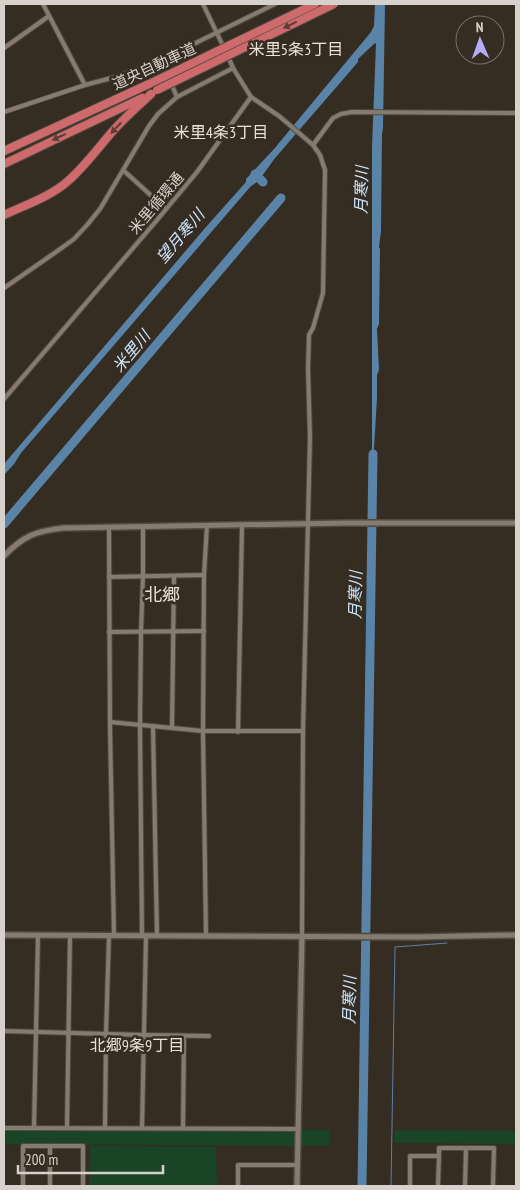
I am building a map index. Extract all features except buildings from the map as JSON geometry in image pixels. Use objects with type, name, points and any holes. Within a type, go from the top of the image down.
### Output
[{"type":"highway","name":"道央自動車道","points":[[4,151],[315,4]]},
{"type":"highway","name":"道央自動車道","points":[[4,164],[334,4]]},
{"type":"highway","points":[[4,215],[49,194],[68,182],[118,125],[154,92]]},
{"type":"street","points":[[43,4],[85,85]]},
{"type":"street","points":[[203,4],[233,68],[251,97],[279,116],[313,145],[323,161],[325,170],[323,293],[309,335],[308,369],[310,437],[303,731],[302,937],[297,1186]]},
{"type":"street","points":[[4,112],[85,85],[119,76],[161,60],[274,4]]},
{"type":"street","points":[[4,48],[49,16]]},
{"type":"street","points":[[161,60],[177,97]]},
{"type":"street","points":[[4,288],[56,252],[80,232],[100,209],[158,114],[177,97],[233,68]]},
{"type":"street","name":"米里循環通","points":[[4,399],[197,172],[251,97]]},
{"type":"street","points":[[313,145],[333,118],[352,112],[516,113]]},
{"type":"street","points":[[123,170],[166,209]]},
{"type":"street","points":[[4,556],[13,546],[34,534],[44,530],[63,528],[352,522],[516,523]]},
{"type":"street","points":[[238,732],[242,524]]},
{"type":"street","points":[[206,936],[203,731],[204,575],[207,525]]},
{"type":"street","points":[[142,1128],[144,936],[140,632],[143,526]]},
{"type":"street","points":[[105,1128],[106,1034],[111,935],[109,527]]},
{"type":"street","points":[[109,577],[204,575]]},
{"type":"street","points":[[172,728],[174,576]]},
{"type":"street","points":[[109,632],[204,631]]},
{"type":"street","points":[[110,722],[203,731],[303,731]]},
{"type":"street","points":[[153,726],[157,936]]},
{"type":"street","points":[[4,935],[429,937],[516,935]]},
{"type":"street","points":[[34,1128],[38,935]]},
{"type":"street","points":[[67,1128],[70,935]]},
{"type":"street","points":[[4,1032],[209,1036]]},
{"type":"street","points":[[183,1128],[184,1036]]},
{"type":"street","points":[[4,1128],[183,1128],[298,1131]]},
{"type":"street","points":[[23,1186],[23,1146],[83,1146],[83,1186]]},
{"type":"street","points":[[50,1146],[50,1186]]},
{"type":"street","points":[[438,1186],[439,1148],[494,1148],[493,1186]]},
{"type":"street","points":[[465,1186],[466,1148]]},
{"type":"street","points":[[410,1186],[410,1156],[439,1156]]},
{"type":"street","points":[[238,1186],[238,1165],[297,1165]]},
{"type":"green space","points":[[4,1129],[329,1130],[330,1146],[4,1144]]},
{"type":"green space","points":[[395,1130],[516,1131],[516,1144],[394,1143]]},
{"type":"green space","points":[[90,1146],[216,1147],[217,1186],[89,1186]]},
{"type":"water","points":[[375,4],[385,4],[379,324],[377,329],[379,370],[377,375],[372,482],[372,147],[375,43],[358,59],[358,62],[261,177],[251,186],[4,475],[4,464],[246,182],[246,179],[274,149],[371,32],[374,26]]},
{"type":"waterway","name":"米里川","points":[[255,174],[263,182]]},
{"type":"waterway","name":"米里川","points":[[4,524],[281,198]]},
{"type":"waterway","name":"月寒川","points":[[362,1186],[373,454]]},
{"type":"waterway","points":[[391,1186],[395,947],[447,943]]},
{"type":"district","name":"米里5条3丁目","points":[[296,49]]},
{"type":"district","name":"米里4条3丁目","points":[[221,132]]},
{"type":"district","name":"北郷","points":[[162,594]]},
{"type":"district","name":"北郷9条9丁目","points":[[137,1045]]},
{"type":"water label","name":"望月寒川","points":[[180,236]]}]
